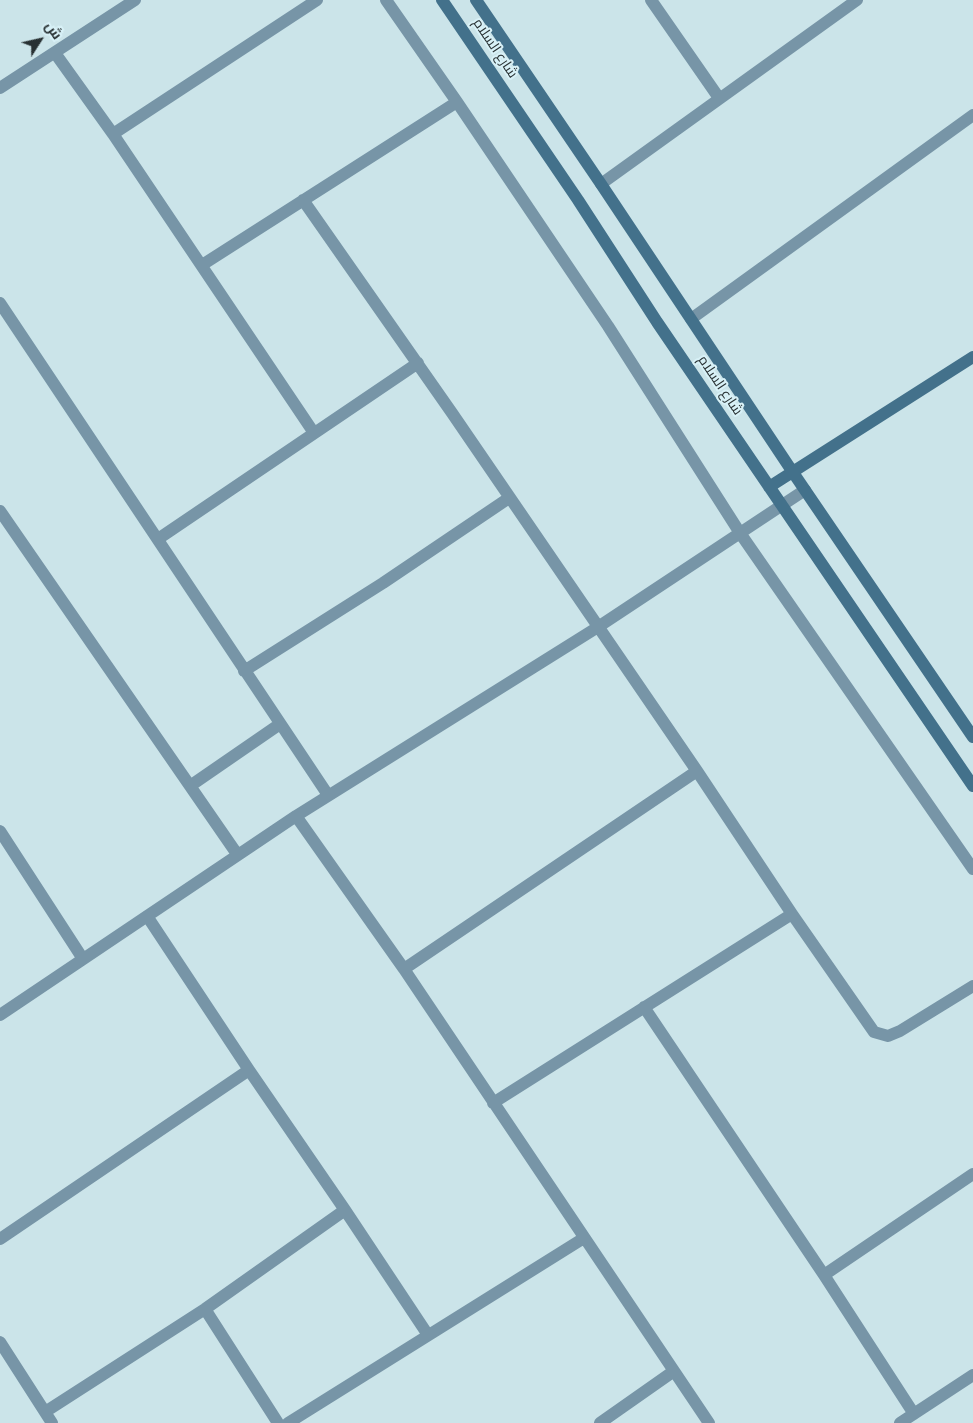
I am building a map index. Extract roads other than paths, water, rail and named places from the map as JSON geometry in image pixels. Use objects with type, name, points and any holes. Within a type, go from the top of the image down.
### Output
[{"type":"main road","name":"شارع السلام","points":[[442,0],[769,487],[973,786]]},
{"type":"main road","name":"شارع السلام","points":[[476,0],[973,738]]},
{"type":"main road","points":[[769,487],[973,357]]},
{"type":"street","points":[[0,88],[135,0]]},
{"type":"street","points":[[113,134],[317,0]]},
{"type":"street","points":[[386,0],[608,326],[740,533],[973,869]]},
{"type":"street","points":[[651,0],[719,98]]},
{"type":"street","points":[[601,184],[858,0]]},
{"type":"street","points":[[55,53],[113,134],[314,432]]},
{"type":"street","points":[[202,265],[457,102]]},
{"type":"street","points":[[690,319],[973,115]]},
{"type":"street","points":[[303,200],[418,363],[874,1032],[888,1036],[900,1031],[973,986]]},
{"type":"street","points":[[0,302],[328,795]]},
{"type":"street","points":[[158,538],[418,363]]},
{"type":"street","points":[[0,1015],[328,795],[598,627],[806,490]]},
{"type":"street","points":[[244,671],[383,583],[509,498]]},
{"type":"street","points":[[0,511],[238,854]]},
{"type":"street","points":[[190,786],[280,724]]},
{"type":"street","points":[[404,968],[697,771]]},
{"type":"street","points":[[296,816],[404,968],[709,1423]]},
{"type":"street","points":[[0,831],[83,958]]},
{"type":"street","points":[[494,1103],[792,914]]},
{"type":"street","points":[[147,916],[428,1335]]},
{"type":"street","points":[[644,1007],[824,1275],[914,1414]]},
{"type":"street","points":[[0,1239],[249,1070]]},
{"type":"street","points":[[824,1275],[973,1174]]},
{"type":"street","points":[[2,1350],[49,1418],[345,1210]]},
{"type":"street","points":[[288,1423],[584,1238]]},
{"type":"street","points":[[206,1309],[278,1423]]},
{"type":"street","points":[[600,1423],[674,1372]]},
{"type":"street","points":[[900,1423],[973,1375]]}]
